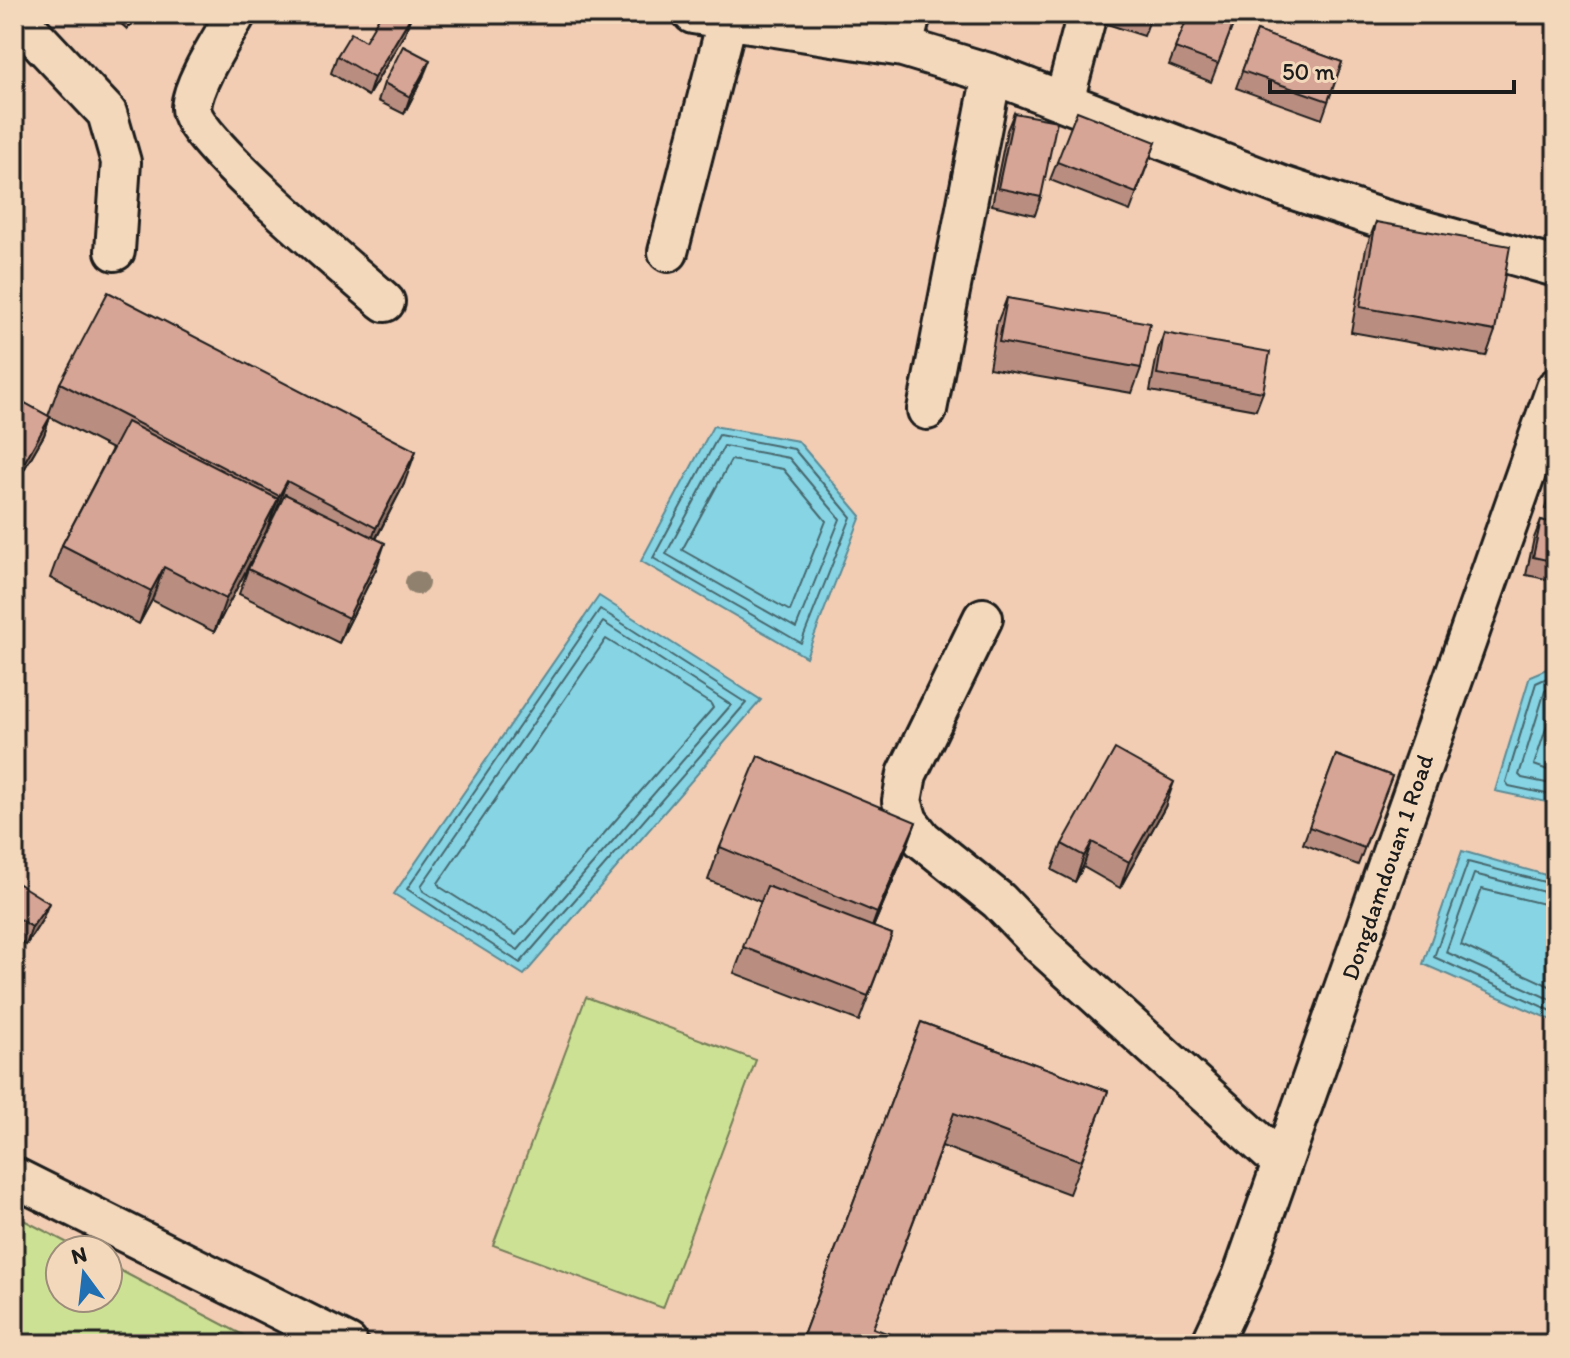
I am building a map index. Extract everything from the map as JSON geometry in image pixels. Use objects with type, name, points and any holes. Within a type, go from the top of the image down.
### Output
[{"type":"street","points":[[14,14],[107,113],[121,162],[115,251]]},
{"type":"street","points":[[236,14],[199,85],[191,109],[194,124],[230,162],[385,302]]},
{"type":"street","points":[[1064,101],[1087,14]]},
{"type":"street","points":[[668,252],[710,18],[907,31],[992,74],[1282,186],[1379,218],[1556,267]]},
{"type":"street","points":[[927,410],[992,74]]},
{"type":"street","name":"Dongdamdouan 1 Road","points":[[1211,1344],[1242,1277],[1556,388]]},
{"type":"street","points":[[983,618],[907,774],[902,801],[908,821],[922,839],[999,901],[1042,946],[1282,1163]]},
{"type":"street","points":[[14,1177],[348,1344]]},
{"type":"green space","points":[[586,997],[756,1060],[663,1308],[493,1245]]},
{"type":"green space","points":[[14,1215],[50,1234],[44,1234],[44,1314],[124,1314],[124,1272],[260,1344],[14,1344]]},
{"type":"water","points":[[713,426],[798,441],[861,516],[806,657],[641,561]]},
{"type":"water","points":[[599,596],[761,700],[524,975],[394,894]]},
{"type":"water","points":[[1556,665],[1556,804],[1495,791],[1530,676]]},
{"type":"water","points":[[1462,851],[1556,878],[1556,1022],[1423,964]]},
{"type":"building","points":[[381,14],[411,16],[374,78],[337,56],[351,33],[365,41]]},
{"type":"building","points":[[1189,14],[1237,14],[1218,64],[1175,48]]},
{"type":"building","points":[[1257,31],[1342,62],[1328,101],[1242,71]]},
{"type":"building","points":[[403,46],[430,60],[410,97],[384,83]]},
{"type":"building","points":[[1077,111],[1156,142],[1136,193],[1057,162]]},
{"type":"building","points":[[1014,113],[1057,121],[1041,197],[998,188]]},
{"type":"building","points":[[1376,222],[1510,246],[1495,331],[1360,307]]},
{"type":"building","points":[[108,292],[416,451],[376,528],[287,481],[279,496],[60,383]]},
{"type":"building","points":[[1007,298],[1150,323],[1141,368],[999,342]]},
{"type":"building","points":[[1164,333],[1270,352],[1263,392],[1157,374]]},
{"type":"building","points":[[14,397],[50,417],[21,468],[14,464]]},
{"type":"building","points":[[127,422],[278,499],[226,599],[164,567],[151,591],[62,545]]},
{"type":"building","points":[[1556,476],[1556,493],[1551,492]]},
{"type":"building","points":[[285,494],[385,543],[348,618],[248,569]]},
{"type":"building","points":[[1541,520],[1556,524],[1556,562],[1533,557]]},
{"type":"building","points":[[1115,749],[1174,782],[1129,862],[1092,842],[1084,856],[1062,844]]},
{"type":"building","points":[[1336,755],[1392,776],[1364,848],[1309,827]]},
{"type":"building","points":[[758,756],[916,822],[877,913],[720,847]]},
{"type":"building","points":[[14,881],[49,903],[32,927],[14,916]]},
{"type":"building","points":[[767,886],[892,934],[868,996],[743,947]]},
{"type":"building","points":[[921,1022],[1108,1091],[1081,1161],[954,1113],[873,1328],[916,1344],[800,1344]]}]
